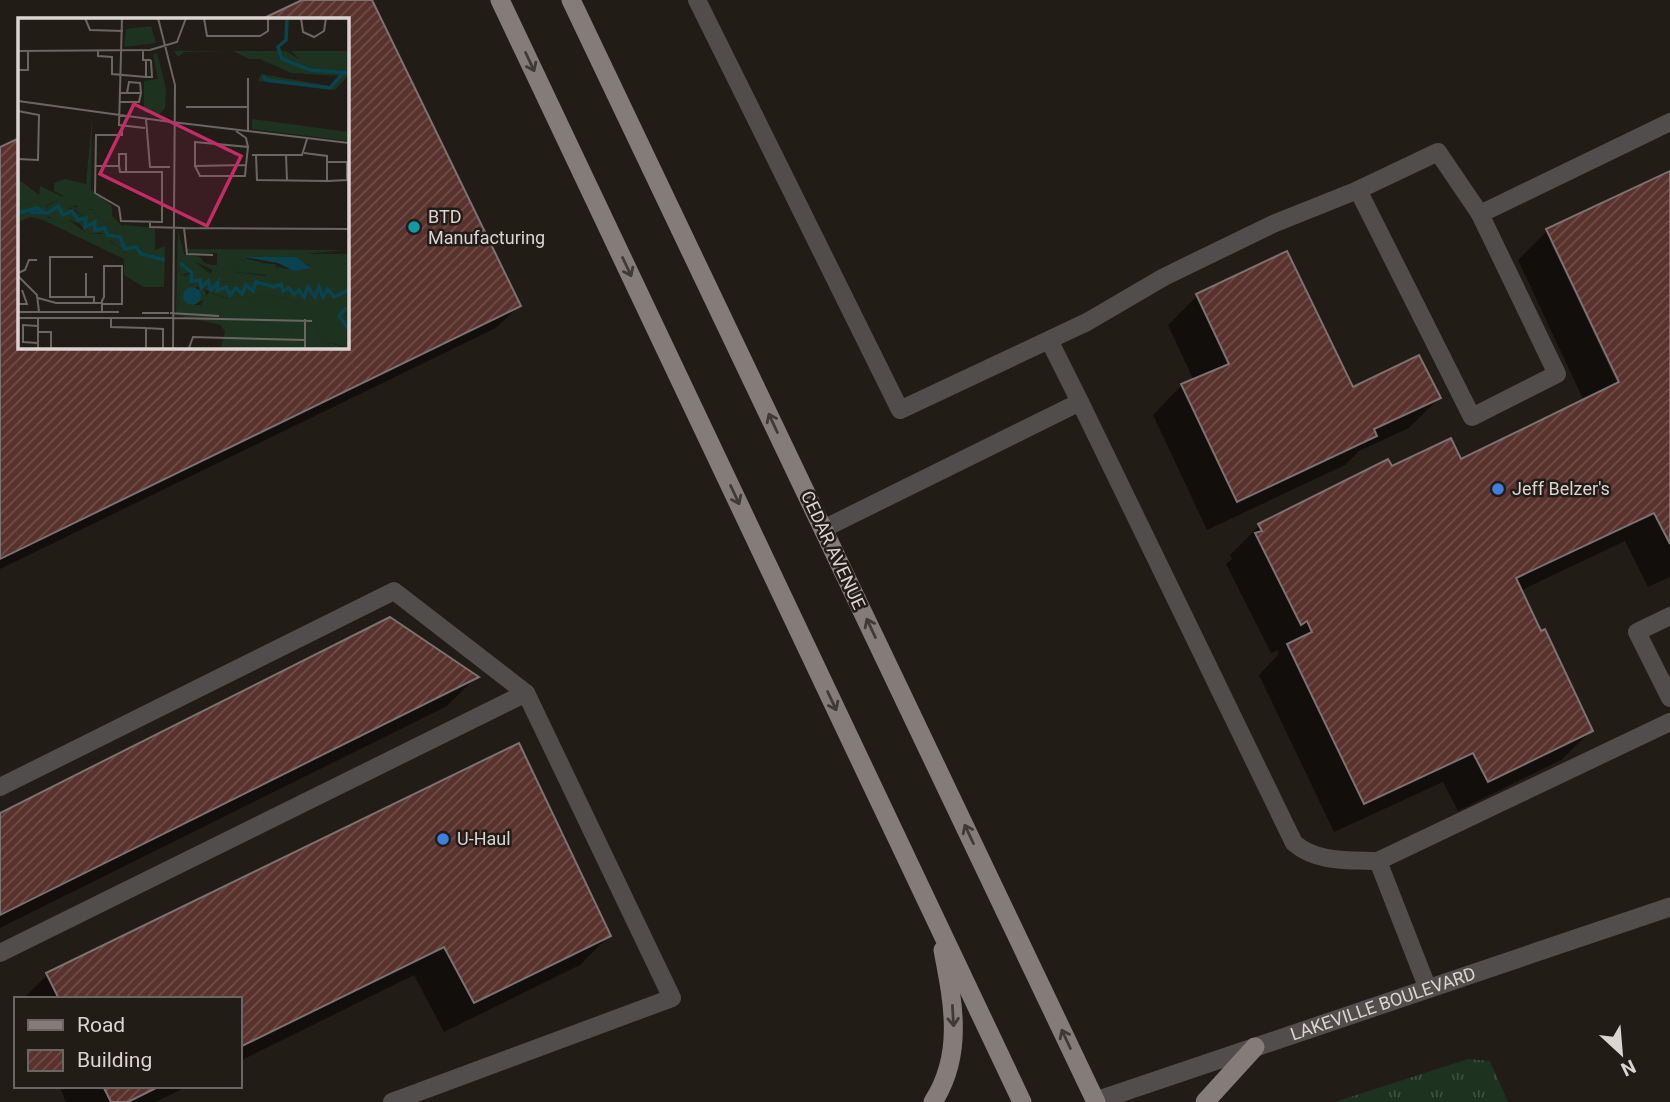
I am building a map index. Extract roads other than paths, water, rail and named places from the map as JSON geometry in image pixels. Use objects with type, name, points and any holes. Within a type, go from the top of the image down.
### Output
[{"type":"main road","points":[[500,0],[1023,1102]]},
{"type":"main road","name":"CEDAR AVENUE","points":[[571,0],[1095,1102]]},
{"type":"main road","points":[[933,1102],[944,1085],[955,1017],[939,925]]},
{"type":"main road","points":[[1205,1102],[1255,1047]]},
{"type":"street","name":"LAKEVILLE BOULEVARD","points":[[1095,1102],[1670,907]]},
{"type":"lane","points":[[697,0],[900,410],[1087,322],[1164,277],[1273,224],[1358,190],[1438,152],[1480,214],[1557,374],[1472,417],[1358,190]]},
{"type":"lane","points":[[1480,214],[1670,121]]},
{"type":"lane","points":[[1049,340],[1294,843],[1306,853],[1319,857],[1378,861],[1670,722]]},
{"type":"lane","points":[[823,529],[1080,402]]},
{"type":"lane","points":[[0,787],[394,591],[526,693],[672,998],[392,1102]]},
{"type":"lane","points":[[1670,616],[1637,632],[1670,698]]},
{"type":"lane","points":[[0,953],[526,693]]},
{"type":"lane","points":[[1378,861],[1428,989]]},
{"type":"place","name":"BTD Manufacturing","points":[[414,227]]},
{"type":"place","name":"Jeff Belzer's","points":[[1498,489]]},
{"type":"place","name":"U-Haul","points":[[443,839]]}]
